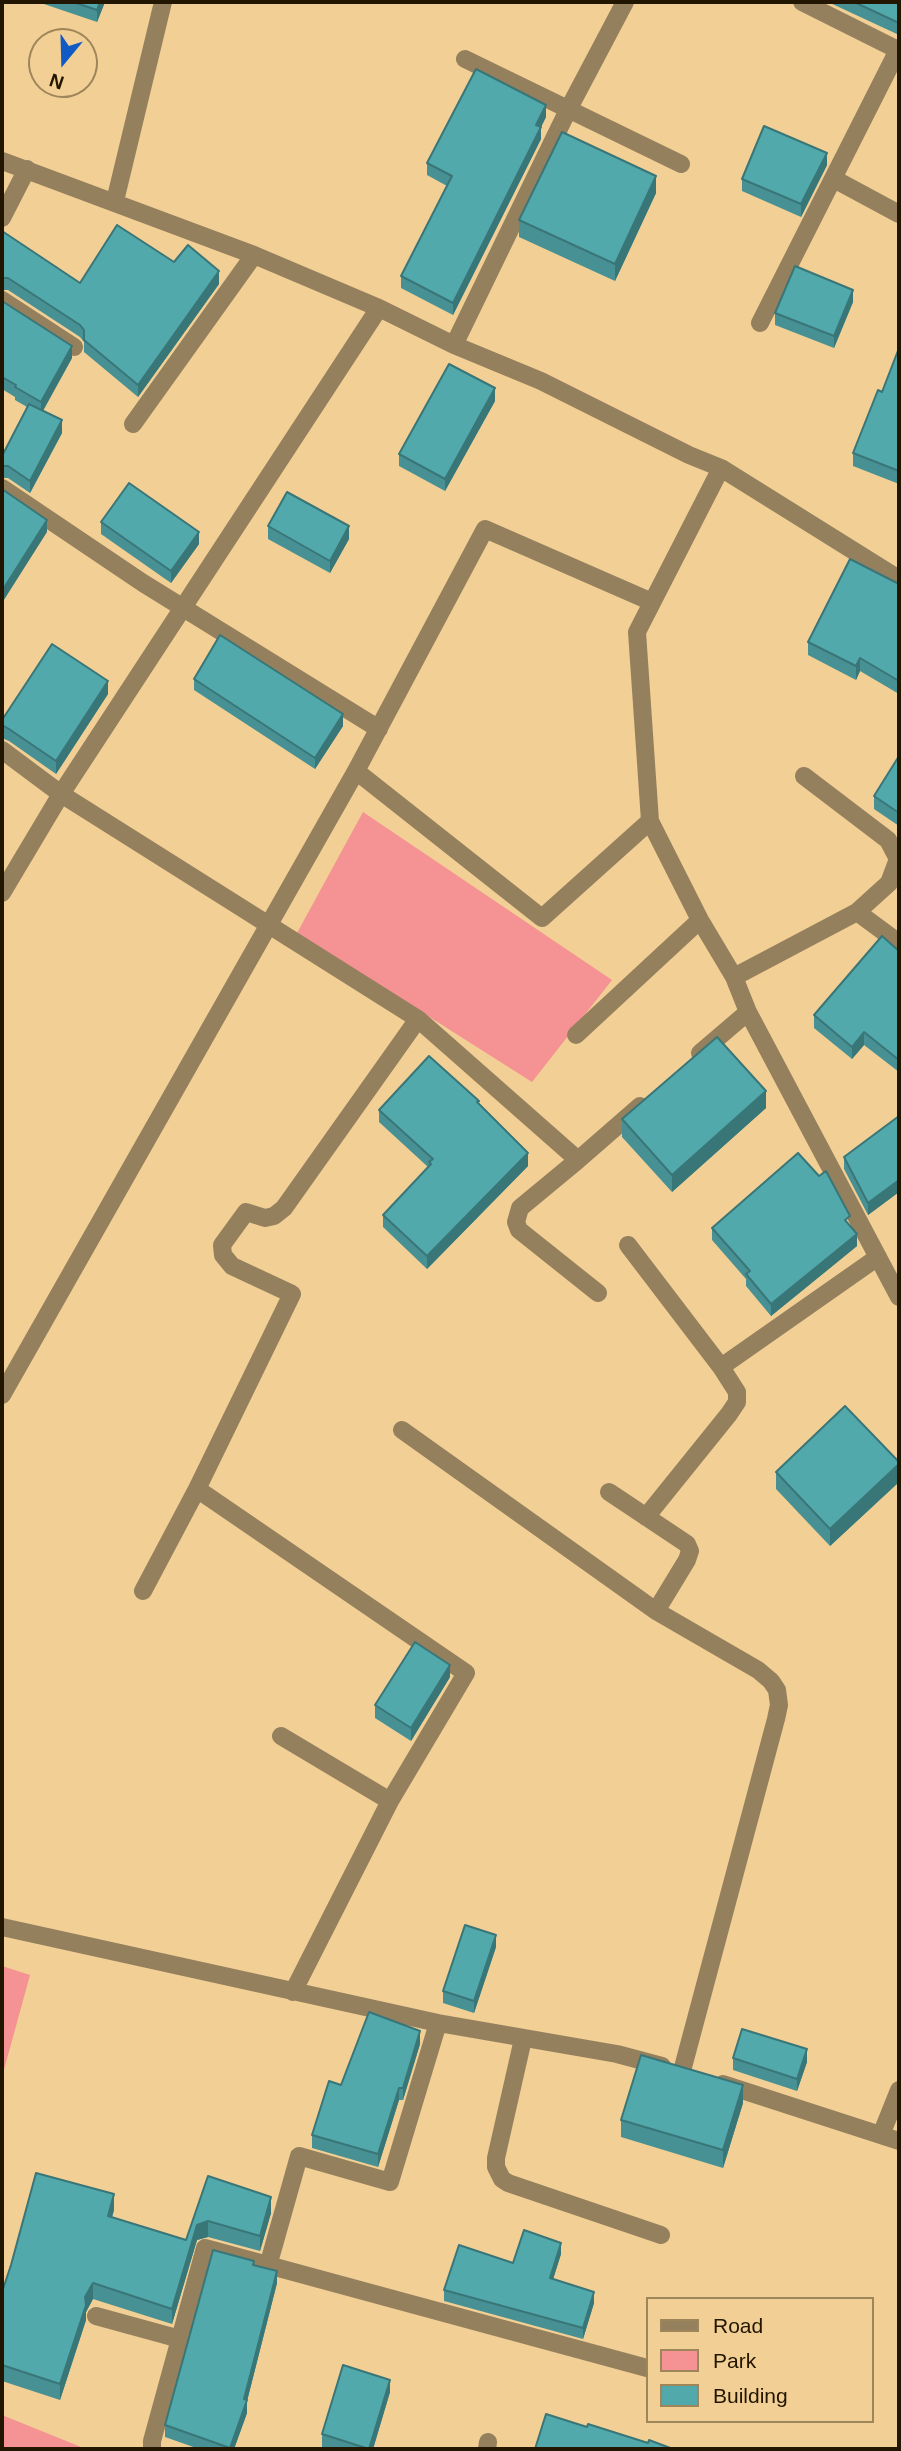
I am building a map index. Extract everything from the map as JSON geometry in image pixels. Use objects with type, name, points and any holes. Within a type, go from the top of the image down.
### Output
[{"type":"street","points":[[115,201],[163,2]]},
{"type":"street","points":[[454,345],[568,110],[625,2]]},
{"type":"street","points":[[761,323],[899,49],[802,2]]},
{"type":"street","points":[[465,59],[681,164]]},
{"type":"street","points":[[2,161],[254,255],[541,381],[689,455],[721,468],[899,579]]},
{"type":"street","points":[[2,218],[27,169]]},
{"type":"street","points":[[834,179],[899,214]]},
{"type":"street","points":[[133,424],[254,255]]},
{"type":"street","points":[[2,300],[74,347]]},
{"type":"street","points":[[2,892],[61,794],[379,308]]},
{"type":"street","points":[[721,468],[637,632],[650,821],[700,920],[734,977],[748,1012],[899,1297]]},
{"type":"street","points":[[2,488],[143,583],[379,729]]},
{"type":"street","points":[[2,1395],[356,771],[485,529],[652,602]]},
{"type":"street","points":[[2,750],[61,794],[418,1018],[578,1160]]},
{"type":"street","points":[[356,771],[542,918],[650,821]]},
{"type":"street","points":[[734,977],[857,912],[888,883],[898,859],[888,840],[804,776]]},
{"type":"street","points":[[857,912],[899,943]]},
{"type":"street","points":[[576,1035],[700,920]]},
{"type":"street","points":[[688,1064],[748,1012]]},
{"type":"street","points":[[143,1591],[197,1489],[292,1294],[232,1266],[223,1255],[222,1245],[246,1212],[265,1218],[274,1216],[284,1208],[418,1018]]},
{"type":"street","points":[[597,1293],[519,1230],[516,1222],[520,1208],[658,1091]]},
{"type":"street","points":[[628,1245],[737,1392],[737,1402],[646,1517]]},
{"type":"street","points":[[721,1367],[878,1257]]},
{"type":"street","points":[[402,1430],[656,1611],[758,1670],[777,1690],[779,1705],[695,2075]]},
{"type":"street","points":[[197,1489],[466,1673],[390,1801],[293,1992]]},
{"type":"street","points":[[609,1492],[687,1544],[690,1551],[656,1611]]},
{"type":"street","points":[[281,1736],[390,1801]]},
{"type":"street","points":[[2,1927],[438,2024],[617,2054],[695,2075],[899,2141]]},
{"type":"street","points":[[268,2266],[299,2156],[390,2182],[438,2024]]},
{"type":"street","points":[[523,2039],[496,2158],[496,2167],[502,2179],[661,2235]]},
{"type":"street","points":[[881,2135],[899,2090]]},
{"type":"street","points":[[152,2449],[205,2248],[646,2368]]},
{"type":"street","points":[[96,2316],[180,2339]]},
{"type":"green space","points":[[363,812],[612,980],[532,1082],[297,933]]},
{"type":"green space","points":[[2,1966],[30,1975],[2,2077]]},
{"type":"green space","points":[[2,2415],[86,2449],[2,2449]]},
{"type":"building","points":[[73,2],[100,2],[97,10]]},
{"type":"building","points":[[854,2],[899,2],[899,23]]},
{"type":"building","points":[[476,69],[546,105],[536,125],[541,127],[453,303],[401,276],[452,176],[427,163]]},
{"type":"building","points":[[764,126],[827,153],[801,204],[742,179]]},
{"type":"building","points":[[562,132],[656,176],[615,264],[519,220]]},
{"type":"building","points":[[117,225],[174,262],[188,245],[219,271],[138,385],[84,340],[84,330],[80,325],[8,278],[2,278],[2,231],[80,283]]},
{"type":"building","points":[[795,266],[853,290],[834,336],[775,313]]},
{"type":"building","points":[[2,301],[72,346],[41,402],[2,377]]},
{"type":"building","points":[[899,348],[899,471],[853,453],[878,390],[882,392]]},
{"type":"building","points":[[449,364],[495,388],[445,479],[399,454]]},
{"type":"building","points":[[29,404],[62,420],[30,481],[8,466],[2,466],[2,456]]},
{"type":"building","points":[[129,483],[199,532],[171,571],[101,522]]},
{"type":"building","points":[[2,489],[47,520],[2,591]]},
{"type":"building","points":[[287,492],[349,526],[330,561],[268,526]]},
{"type":"building","points":[[850,559],[899,584],[899,681],[860,658],[856,666],[808,642]]},
{"type":"building","points":[[220,635],[343,714],[315,758],[194,679]]},
{"type":"building","points":[[52,644],[108,681],[56,761],[2,725],[2,720]]},
{"type":"building","points":[[899,756],[899,813],[874,796]]},
{"type":"building","points":[[882,936],[899,951],[899,1060],[864,1032],[852,1047],[814,1015]]},
{"type":"building","points":[[717,1037],[766,1091],[672,1175],[622,1119]]},
{"type":"building","points":[[429,1056],[479,1101],[477,1102],[528,1153],[427,1256],[383,1215],[433,1159],[379,1110]]},
{"type":"building","points":[[899,1116],[899,1180],[868,1203],[844,1157]]},
{"type":"building","points":[[798,1153],[819,1176],[826,1171],[850,1216],[845,1220],[857,1234],[771,1304],[746,1274],[750,1271],[712,1228]]},
{"type":"building","points":[[845,1406],[899,1464],[830,1529],[776,1472]]},
{"type":"building","points":[[415,1642],[450,1665],[411,1728],[375,1705]]},
{"type":"building","points":[[465,1925],[496,1935],[474,2001],[443,1991]]},
{"type":"building","points":[[369,2012],[420,2031],[403,2088],[399,2088],[378,2154],[312,2135],[329,2081],[341,2085]]},
{"type":"building","points":[[742,2029],[807,2049],[797,2079],[733,2058]]},
{"type":"building","points":[[641,2055],[743,2085],[723,2150],[621,2120]]},
{"type":"building","points":[[36,2173],[114,2194],[108,2216],[186,2240],[208,2176],[271,2197],[260,2236],[208,2221],[197,2225],[172,2309],[93,2283],[85,2297],[86,2305],[60,2384],[2,2365],[2,2292]]},
{"type":"building","points":[[524,2230],[561,2243],[550,2278],[594,2292],[583,2328],[444,2290],[459,2245],[513,2263]]},
{"type":"building","points":[[213,2250],[254,2261],[253,2265],[277,2271],[244,2399],[247,2400],[230,2448],[165,2425]]},
{"type":"building","points":[[343,2365],[390,2380],[369,2449],[322,2434]]},
{"type":"building","points":[[546,2414],[648,2443],[649,2440],[673,2449],[535,2449]]}]
